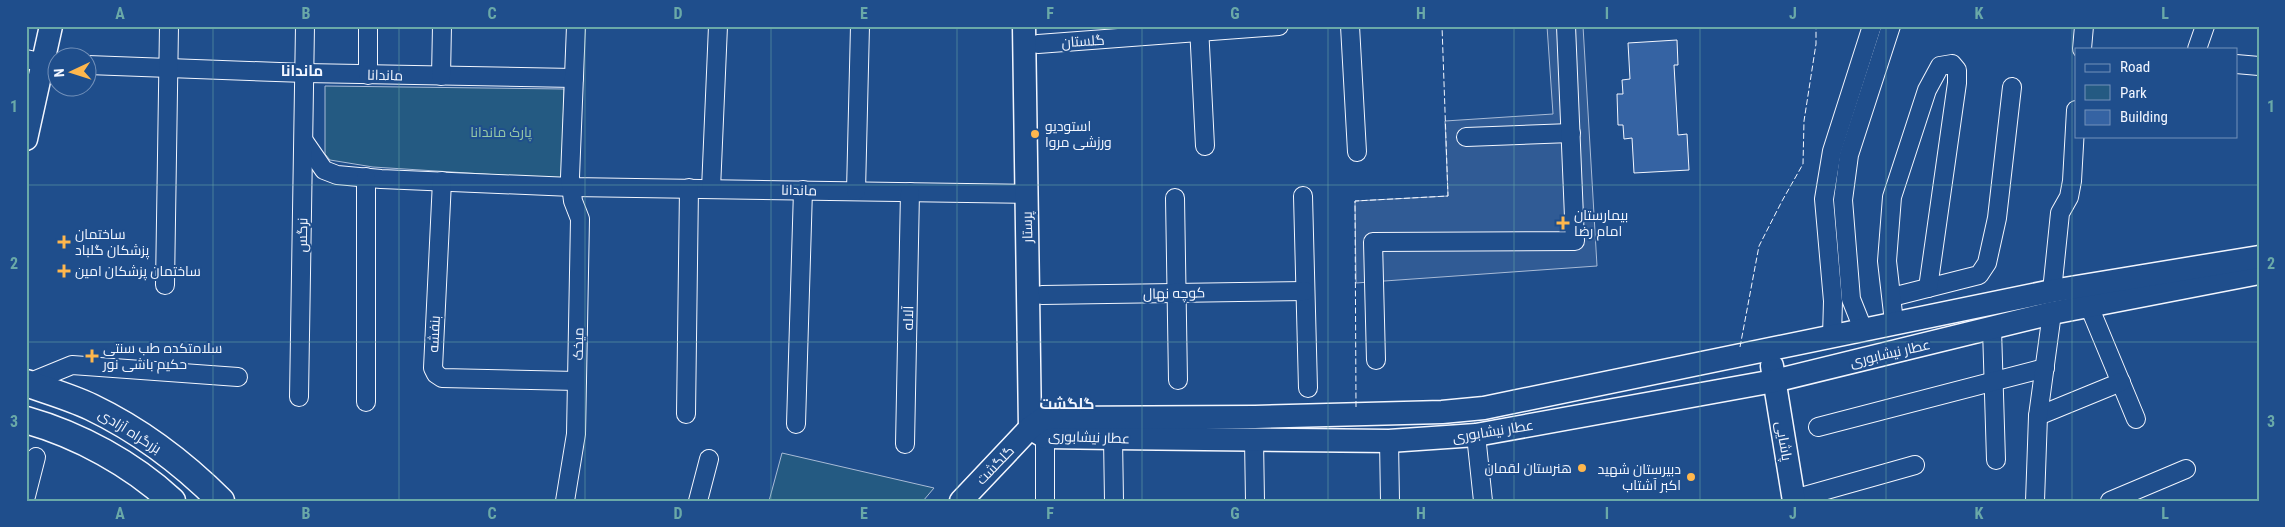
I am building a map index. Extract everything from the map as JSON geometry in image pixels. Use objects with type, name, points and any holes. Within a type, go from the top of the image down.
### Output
[{"type":"highway","name":"بزرگراه آزادی","points":[[27,383],[91,407],[145,438],[199,479],[221,501]]},
{"type":"highway","points":[[26,420],[43,425],[95,447],[156,486],[172,501]]},
{"type":"main road","points":[[26,139],[51,26]]},
{"type":"main road","name":"پرستار","points":[[1024,26],[1027,194],[1040,428]]},
{"type":"main road","name":"پرستار","points":[[1038,35],[1042,294],[1040,428]]},
{"type":"main road","name":"عطار نیشابوری","points":[[1040,428],[1255,417],[1451,411],[1484,408],[1894,322],[2052,291],[2259,257]]},
{"type":"main road","name":"عطار نیشابوری","points":[[1040,428],[1113,438],[1389,441],[1476,435],[1774,381],[2052,313],[2259,272]]},
{"type":"main road","name":"پاشایی","points":[[1770,348],[1794,500]]},
{"type":"main road","name":"گلگشت","points":[[961,501],[1040,428]]},
{"type":"street","points":[[165,285],[169,26]]},
{"type":"street","name":"نرگس","points":[[299,397],[306,26]]},
{"type":"street","points":[[368,26],[368,75]]},
{"type":"street","points":[[441,76],[442,26]]},
{"type":"street","points":[[572,186],[570,177],[576,26]]},
{"type":"street","points":[[711,189],[718,26]]},
{"type":"street","points":[[856,191],[860,26]]},
{"type":"street","name":"گلستان","points":[[1038,35],[1279,26]]},
{"type":"street","points":[[1350,26],[1357,152]]},
{"type":"street","points":[[1376,360],[1373,242],[1575,241],[1566,26]]},
{"type":"street","points":[[1832,336],[1833,301],[1824,199],[1832,151],[1872,26]]},
{"type":"street","points":[[1863,329],[1851,299],[1842,200],[1849,155],[1891,26]]},
{"type":"street","points":[[2082,48],[2084,26]]},
{"type":"street","points":[[2197,48],[2205,26]]},
{"type":"street","points":[[1199,29],[1205,146]]},
{"type":"street","points":[[1894,322],[1887,262],[1892,197],[1927,90],[1940,66],[1952,64],[1957,70],[1957,83],[1928,288]]},
{"type":"street","points":[[2238,64],[2259,66]]},
{"type":"street","name":"ماندانا","points":[[98,65],[305,74],[574,78]]},
{"type":"street","points":[[1892,297],[1979,275],[1987,263],[1997,218],[2012,87]]},
{"type":"street","points":[[2052,291],[2060,213],[2069,198],[2072,181],[2075,128]]},
{"type":"street","points":[[1466,138],[1571,133]]},
{"type":"street","name":"ماندانا","points":[[304,141],[324,170],[337,175],[572,186],[1027,194]]},
{"type":"street","points":[[1832,151],[1849,155]]},
{"type":"street","points":[[366,177],[366,402]]},
{"type":"street","name":"بنفشه","points":[[442,181],[432,368],[436,374],[442,378],[577,381]]},
{"type":"street","name":"میخک","points":[[565,501],[576,434],[580,219],[573,200],[572,186]]},
{"type":"street","points":[[686,414],[689,188]]},
{"type":"street","points":[[796,424],[803,190]]},
{"type":"street","name":"آلاله","points":[[905,444],[910,192]]},
{"type":"street","points":[[1302,196],[1308,388]]},
{"type":"street","points":[[1175,198],[1178,380]]},
{"type":"street","name":"کوچه نهال","points":[[1042,294],[1306,291]]},
{"type":"street","points":[[2089,306],[2136,420]]},
{"type":"street","points":[[2035,501],[2038,416],[2052,313]]},
{"type":"street","points":[[1992,329],[1996,460]]},
{"type":"street","points":[[27,383],[72,365],[238,377]]},
{"type":"street","points":[[1818,426],[2045,368]]},
{"type":"street","points":[[2038,416],[2121,382]]},
{"type":"street","points":[[1040,428],[1045,501]]},
{"type":"street","points":[[1476,435],[1483,501]]},
{"type":"street","points":[[1113,438],[1114,501]]},
{"type":"street","points":[[1254,440],[1255,501]]},
{"type":"street","points":[[1389,441],[1390,501]]},
{"type":"street","points":[[26,496],[36,457]]},
{"type":"street","points":[[698,501],[709,459]]},
{"type":"street","points":[[1794,500],[1915,465]]},
{"type":"street","points":[[2110,501],[2186,469]]},
{"type":"green space","name":"پارک ماندانا","points":[[325,86],[564,89],[562,179],[373,167],[330,160],[325,154]]},
{"type":"green space","points":[[782,453],[934,488],[923,501],[769,501]]},
{"type":"shaded area","points":[[1547,26],[1583,26],[1597,266],[1356,283],[1355,201],[1448,196],[1445,121],[1553,114]]},
{"type":"building","points":[[1677,40],[1678,65],[1674,65],[1678,135],[1687,134],[1689,170],[1634,173],[1632,138],[1624,139],[1623,125],[1618,125],[1617,94],[1623,94],[1622,80],[1630,79],[1628,43]]},
{"type":"fence","points":[[1356,407],[1355,201],[1448,196],[1442,26]]},
{"type":"fence","points":[[1740,347],[1759,246],[1803,164],[1804,121],[1816,44],[1816,26]]},
{"type":"place","name":"استودیو ورزشی مروا","points":[[1035,134]]},
{"type":"place","name":"بیمارستان امام رضا","points":[[1563,223]]},
{"type":"place","name":"ساختمان پزشکان گلباد","points":[[64,242]]},
{"type":"place","name":"ساختمان پزشکان امین","points":[[64,271]]},
{"type":"place","name":"سلامتکده طب سنتی حکیم باشی نور","points":[[92,356]]},
{"type":"place","name":"هنرستان لقمان","points":[[1582,468]]},
{"type":"place","name":"دبیرستان شهید اکبر آشتاب","points":[[1691,477]]},
{"type":"district","name":"ماندانا","points":[[302,71]]},
{"type":"district","name":"گلگشت","points":[[1067,404]]}]
